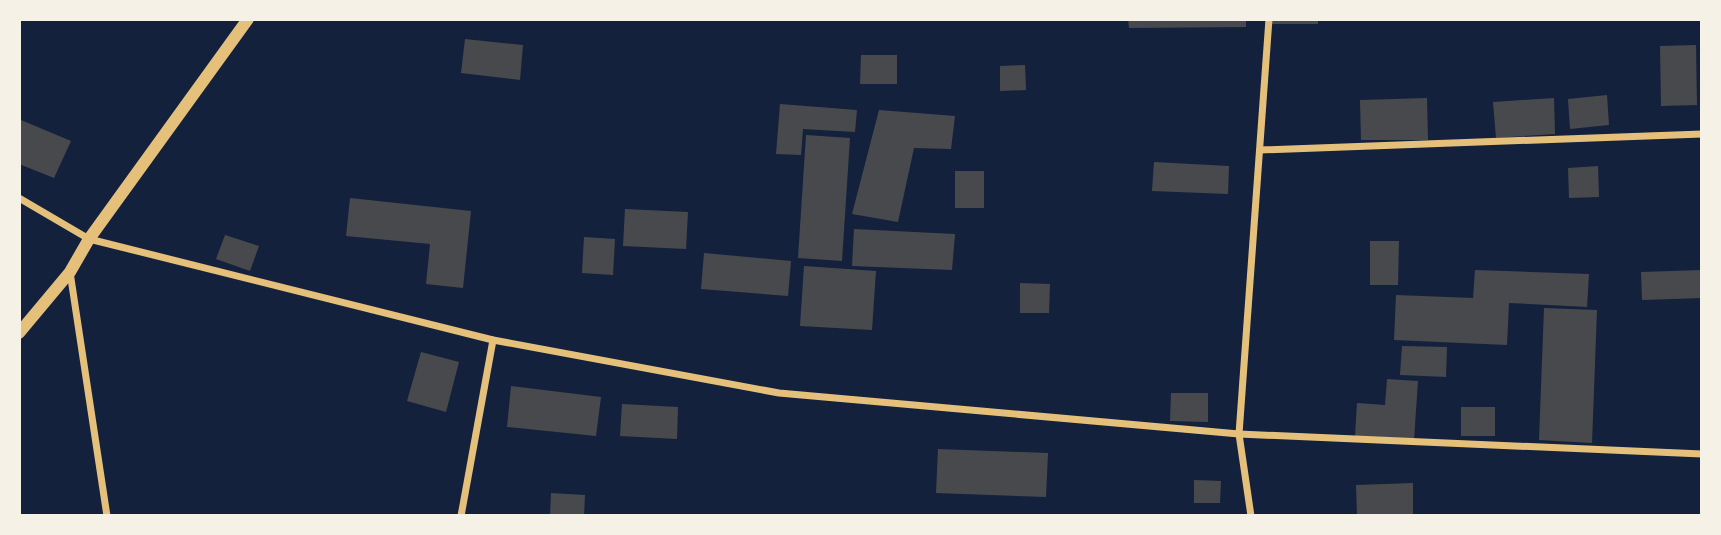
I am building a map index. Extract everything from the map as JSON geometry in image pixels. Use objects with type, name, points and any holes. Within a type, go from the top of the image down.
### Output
[{"type":"street","points":[[19,333],[70,272],[89,239],[248,19]]},
{"type":"street","points":[[1251,516],[1239,434],[1269,19]]},
{"type":"street","points":[[1260,150],[1702,134]]},
{"type":"street","points":[[19,198],[89,239],[493,340],[779,393],[1239,434],[1702,454]]},
{"type":"street","points":[[70,272],[107,516]]},
{"type":"street","points":[[461,516],[493,340]]},
{"type":"building","points":[[1128,19],[1246,19],[1246,27],[1129,28]]},
{"type":"building","points":[[1272,19],[1318,19],[1318,24],[1272,24]]},
{"type":"building","points":[[465,39],[523,45],[520,80],[461,73]]},
{"type":"building","points":[[1696,45],[1697,105],[1661,106],[1660,46]]},
{"type":"building","points":[[861,55],[897,55],[897,84],[860,84]]},
{"type":"building","points":[[1025,65],[1026,90],[1000,91],[1000,66]]},
{"type":"building","points":[[1607,95],[1609,125],[1570,129],[1568,99]]},
{"type":"building","points":[[1427,98],[1428,140],[1361,140],[1360,100]]},
{"type":"building","points":[[1554,98],[1555,134],[1496,138],[1493,102]]},
{"type":"building","points":[[780,104],[857,110],[855,132],[803,129],[801,155],[776,154]]},
{"type":"building","points":[[879,110],[955,116],[951,149],[914,148],[898,222],[852,214]]},
{"type":"building","points":[[21,120],[71,141],[54,178],[19,164]]},
{"type":"building","points":[[806,135],[850,138],[842,261],[798,258]]},
{"type":"building","points":[[1154,162],[1229,166],[1228,194],[1152,191]]},
{"type":"building","points":[[1598,166],[1599,197],[1569,198],[1568,168]]},
{"type":"building","points":[[955,171],[984,171],[984,208],[955,208]]},
{"type":"building","points":[[350,198],[471,211],[463,288],[426,284],[430,244],[346,236]]},
{"type":"building","points":[[625,209],[688,212],[686,249],[623,246]]},
{"type":"building","points":[[854,229],[955,234],[952,270],[852,266]]},
{"type":"building","points":[[225,235],[259,246],[250,271],[216,259]]},
{"type":"building","points":[[584,237],[615,239],[613,275],[582,273]]},
{"type":"building","points":[[1370,241],[1399,241],[1398,285],[1370,285]]},
{"type":"building","points":[[704,253],[791,261],[788,296],[701,289]]},
{"type":"building","points":[[804,266],[876,271],[872,330],[800,326]]},
{"type":"building","points":[[1475,270],[1589,274],[1587,307],[1509,303],[1507,345],[1394,340],[1396,295],[1473,298]]},
{"type":"building","points":[[1702,270],[1702,298],[1642,300],[1641,272]]},
{"type":"building","points":[[1020,283],[1050,284],[1049,313],[1020,313]]},
{"type":"building","points":[[1544,308],[1597,310],[1592,443],[1539,440]]},
{"type":"building","points":[[1402,346],[1447,347],[1446,377],[1400,375]]},
{"type":"building","points":[[421,352],[459,362],[446,412],[407,401]]},
{"type":"building","points":[[1387,379],[1418,381],[1414,440],[1355,436],[1357,403],[1385,405]]},
{"type":"building","points":[[511,386],[601,397],[596,436],[507,427]]},
{"type":"building","points":[[1171,393],[1208,393],[1208,422],[1170,421]]},
{"type":"building","points":[[622,404],[678,407],[677,439],[620,436]]},
{"type":"building","points":[[1461,407],[1495,407],[1495,436],[1461,436]]},
{"type":"building","points":[[938,449],[1048,453],[1046,497],[936,493]]},
{"type":"building","points":[[1194,480],[1221,481],[1220,503],[1194,503]]},
{"type":"building","points":[[1413,483],[1413,516],[1357,516],[1356,485]]},
{"type":"building","points":[[551,493],[585,495],[584,516],[550,516]]}]
